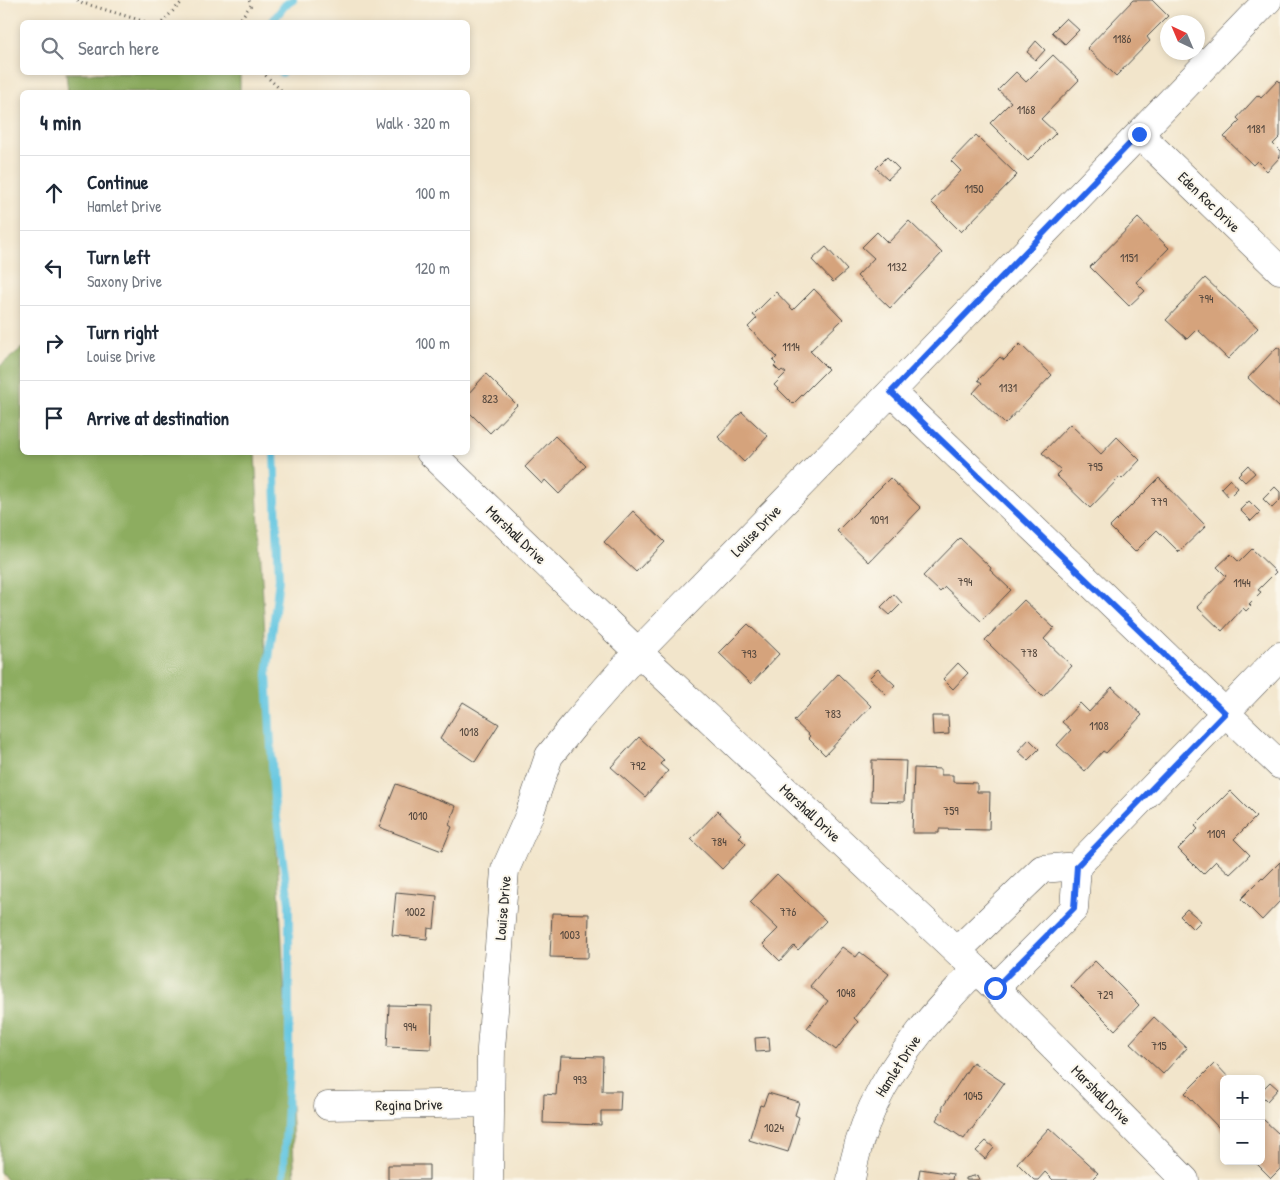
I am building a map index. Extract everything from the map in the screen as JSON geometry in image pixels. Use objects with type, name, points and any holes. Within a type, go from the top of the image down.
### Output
[{"type":"street","name":"Louise Drive","points":[[489,1180],[491,1050],[505,870],[528,818],[549,756],[638,652],[1268,0]]},
{"type":"street","name":"Eden Roc Drive","points":[[1139,134],[1280,270]]},
{"type":"street","points":[[891,392],[1280,765]]},
{"type":"street","name":"Marshall Drive","points":[[433,455],[638,652],[967,960],[1185,1180]]},
{"type":"street","points":[[995,988],[1074,908],[1077,866],[1280,656]]},
{"type":"street","name":"Hamlet Drive","points":[[851,1180],[857,1150],[876,1099],[892,1071],[967,960],[1042,869],[1077,866]]},
{"type":"street","name":"Regina Drive","points":[[328,1106],[490,1103]]},
{"type":"path","points":[[76,0],[139,20]]},
{"type":"path","points":[[164,20],[184,0]]},
{"type":"path","points":[[239,20],[250,5],[250,0]]},
{"type":"path","points":[[265,75],[281,90]]},
{"type":"green space","points":[[66,75],[240,75],[240,90],[68,90]]},
{"type":"green space","points":[[20,350],[20,455],[255,455],[295,1180],[6,1180],[0,1172],[0,366]]},
{"type":"building","points":[[1133,0],[1152,0],[1167,15],[1160,15],[1160,24],[1147,37],[1150,41],[1116,76],[1087,48]]},
{"type":"building","points":[[1066,18],[1079,30],[1065,44],[1052,32]]},
{"type":"building","points":[[1036,41],[1045,50],[1036,60],[1027,52]]},
{"type":"building","points":[[1053,55],[1079,80],[1041,119],[1056,133],[1028,161],[990,123],[1011,102],[998,90],[1016,72],[1026,82]]},
{"type":"building","points":[[1278,80],[1280,82],[1280,137],[1273,144],[1280,151],[1280,157],[1267,171],[1257,161],[1253,165],[1224,137],[1240,121],[1237,118],[1258,95],[1261,98]]},
{"type":"building","points":[[976,135],[1017,175],[961,232],[931,202],[961,171],[951,161]]},
{"type":"building","points":[[887,157],[899,169],[888,179],[876,168]]},
{"type":"building","points":[[1138,218],[1169,248],[1136,282],[1145,291],[1129,306],[1090,267]]},
{"type":"building","points":[[909,221],[942,253],[890,308],[857,276],[874,258],[862,247],[877,232],[888,243]]},
{"type":"building","points":[[826,247],[847,270],[833,282],[812,260]]},
{"type":"building","points":[[1205,278],[1258,328],[1228,359],[1197,329],[1187,339],[1166,320]]},
{"type":"building","points":[[814,289],[843,319],[810,351],[828,369],[793,404],[774,385],[786,373],[782,370],[780,372],[774,366],[776,364],[773,361],[777,357],[748,327],[757,318],[753,315],[776,292],[793,310]]},
{"type":"building","points":[[1020,344],[1052,375],[1005,424],[973,393],[982,383],[978,380],[1000,357],[1004,360]]},
{"type":"building","points":[[1277,347],[1280,349],[1280,408],[1248,378]]},
{"type":"building","points":[[486,374],[517,405],[490,433],[470,413],[470,392]]},
{"type":"building","points":[[742,412],[768,436],[744,462],[718,437]]},
{"type":"building","points":[[1070,424],[1101,454],[1117,437],[1140,460],[1122,479],[1120,477],[1090,508],[1056,475],[1061,470],[1042,453]]},
{"type":"building","points":[[555,436],[586,466],[559,494],[545,480],[542,484],[525,467]]},
{"type":"building","points":[[1248,465],[1255,473],[1245,482],[1238,475]]},
{"type":"building","points":[[890,478],[921,508],[869,562],[837,531]]},
{"type":"building","points":[[1159,478],[1206,526],[1179,552],[1157,530],[1135,552],[1110,527]]},
{"type":"building","points":[[1230,479],[1238,488],[1229,497],[1221,488]]},
{"type":"building","points":[[1275,487],[1280,492],[1280,500],[1272,508],[1263,499]]},
{"type":"building","points":[[1249,501],[1260,512],[1251,521],[1240,510]]},
{"type":"building","points":[[633,511],[665,542],[636,572],[604,542]]},
{"type":"building","points":[[960,538],[1011,590],[981,621],[945,587],[940,592],[923,576]]},
{"type":"building","points":[[1252,549],[1276,572],[1258,590],[1261,592],[1249,604],[1251,606],[1246,611],[1243,608],[1222,631],[1197,607],[1226,576],[1217,567],[1231,554],[1239,562]]},
{"type":"building","points":[[894,594],[902,603],[890,615],[881,607]]},
{"type":"building","points":[[1024,600],[1054,628],[1044,639],[1072,666],[1043,697],[985,640]]},
{"type":"building","points":[[748,624],[779,654],[751,684],[719,653]]},
{"type":"building","points":[[958,663],[968,673],[953,689],[943,679]]},
{"type":"building","points":[[878,669],[895,685],[886,694],[869,678]]},
{"type":"building","points":[[838,674],[871,706],[825,755],[808,738],[810,736],[794,721]]},
{"type":"building","points":[[1112,687],[1142,715],[1106,753],[1103,751],[1085,771],[1057,745],[1071,730],[1062,722],[1080,703],[1089,712]]},
{"type":"building","points":[[463,702],[499,724],[475,762],[440,739]]},
{"type":"building","points":[[932,716],[948,716],[949,734],[933,735]]},
{"type":"building","points":[[639,737],[664,760],[660,764],[668,771],[645,797],[611,767]]},
{"type":"building","points":[[1029,739],[1039,749],[1028,760],[1018,751]]},
{"type":"building","points":[[872,760],[906,761],[904,802],[871,801]]},
{"type":"building","points":[[914,768],[941,769],[941,775],[953,775],[953,782],[977,783],[977,792],[990,792],[989,830],[939,829],[939,833],[912,833]]},
{"type":"building","points":[[396,784],[456,806],[449,825],[452,827],[442,851],[379,827]]},
{"type":"building","points":[[1230,791],[1256,817],[1234,839],[1250,855],[1230,874],[1216,861],[1203,874],[1178,849],[1198,829],[1195,826]]},
{"type":"building","points":[[718,811],[742,834],[739,837],[746,844],[722,869],[691,839]]},
{"type":"building","points":[[1280,862],[1280,901],[1262,920],[1241,899]]},
{"type":"building","points":[[777,874],[826,921],[798,950],[794,946],[780,961],[763,944],[778,929],[750,902]]},
{"type":"building","points":[[396,892],[437,896],[434,929],[428,928],[427,939],[392,935]]},
{"type":"building","points":[[1187,909],[1201,921],[1193,929],[1180,916]]},
{"type":"building","points":[[552,913],[589,914],[588,958],[550,957]]},
{"type":"building","points":[[842,947],[856,957],[860,952],[889,974],[854,1018],[858,1022],[836,1050],[807,1028],[828,1001],[810,986]]},
{"type":"building","points":[[1095,961],[1139,1005],[1115,1030],[1071,986]]},
{"type":"building","points":[[389,1005],[432,1006],[431,1049],[387,1047]]},
{"type":"building","points":[[1154,1017],[1187,1048],[1163,1074],[1130,1043]]},
{"type":"building","points":[[769,1037],[770,1051],[756,1052],[755,1038]]},
{"type":"building","points":[[561,1056],[603,1057],[602,1091],[621,1091],[620,1111],[601,1111],[601,1125],[543,1123],[544,1094],[556,1095]]},
{"type":"building","points":[[973,1062],[1004,1083],[964,1139],[936,1120]]},
{"type":"building","points":[[1215,1063],[1226,1075],[1220,1075],[1220,1129],[1185,1093]]},
{"type":"building","points":[[1270,1082],[1278,1089],[1267,1101],[1265,1099],[1265,1087]]},
{"type":"building","points":[[768,1093],[799,1102],[795,1115],[799,1117],[788,1152],[749,1140],[760,1105],[763,1106]]},
{"type":"building","points":[[1265,1121],[1278,1133],[1280,1131],[1280,1169],[1271,1178],[1258,1165],[1265,1165]]},
{"type":"building","points":[[1049,1128],[1098,1173],[1091,1180],[1053,1180],[1045,1172],[1038,1180],[1034,1180],[1017,1163]]},
{"type":"building","points":[[986,1141],[994,1148],[985,1159],[976,1151]]},
{"type":"building","points":[[388,1165],[429,1165],[429,1180],[388,1180]]},
{"type":"building","points":[[920,1169],[953,1174],[952,1180],[918,1180]]},
{"type":"building","points":[[978,1175],[980,1180],[966,1180],[966,1178]]},
{"type":"waterway","points":[[274,20],[285,5],[293,0]]},
{"type":"waterway","points":[[274,455],[279,579],[267,675],[274,798],[289,902],[289,1069],[283,1180]]},
{"type":"route","points":[[995,988],[1074,908],[1077,866],[1225,713],[891,392],[1139,134]]}]
